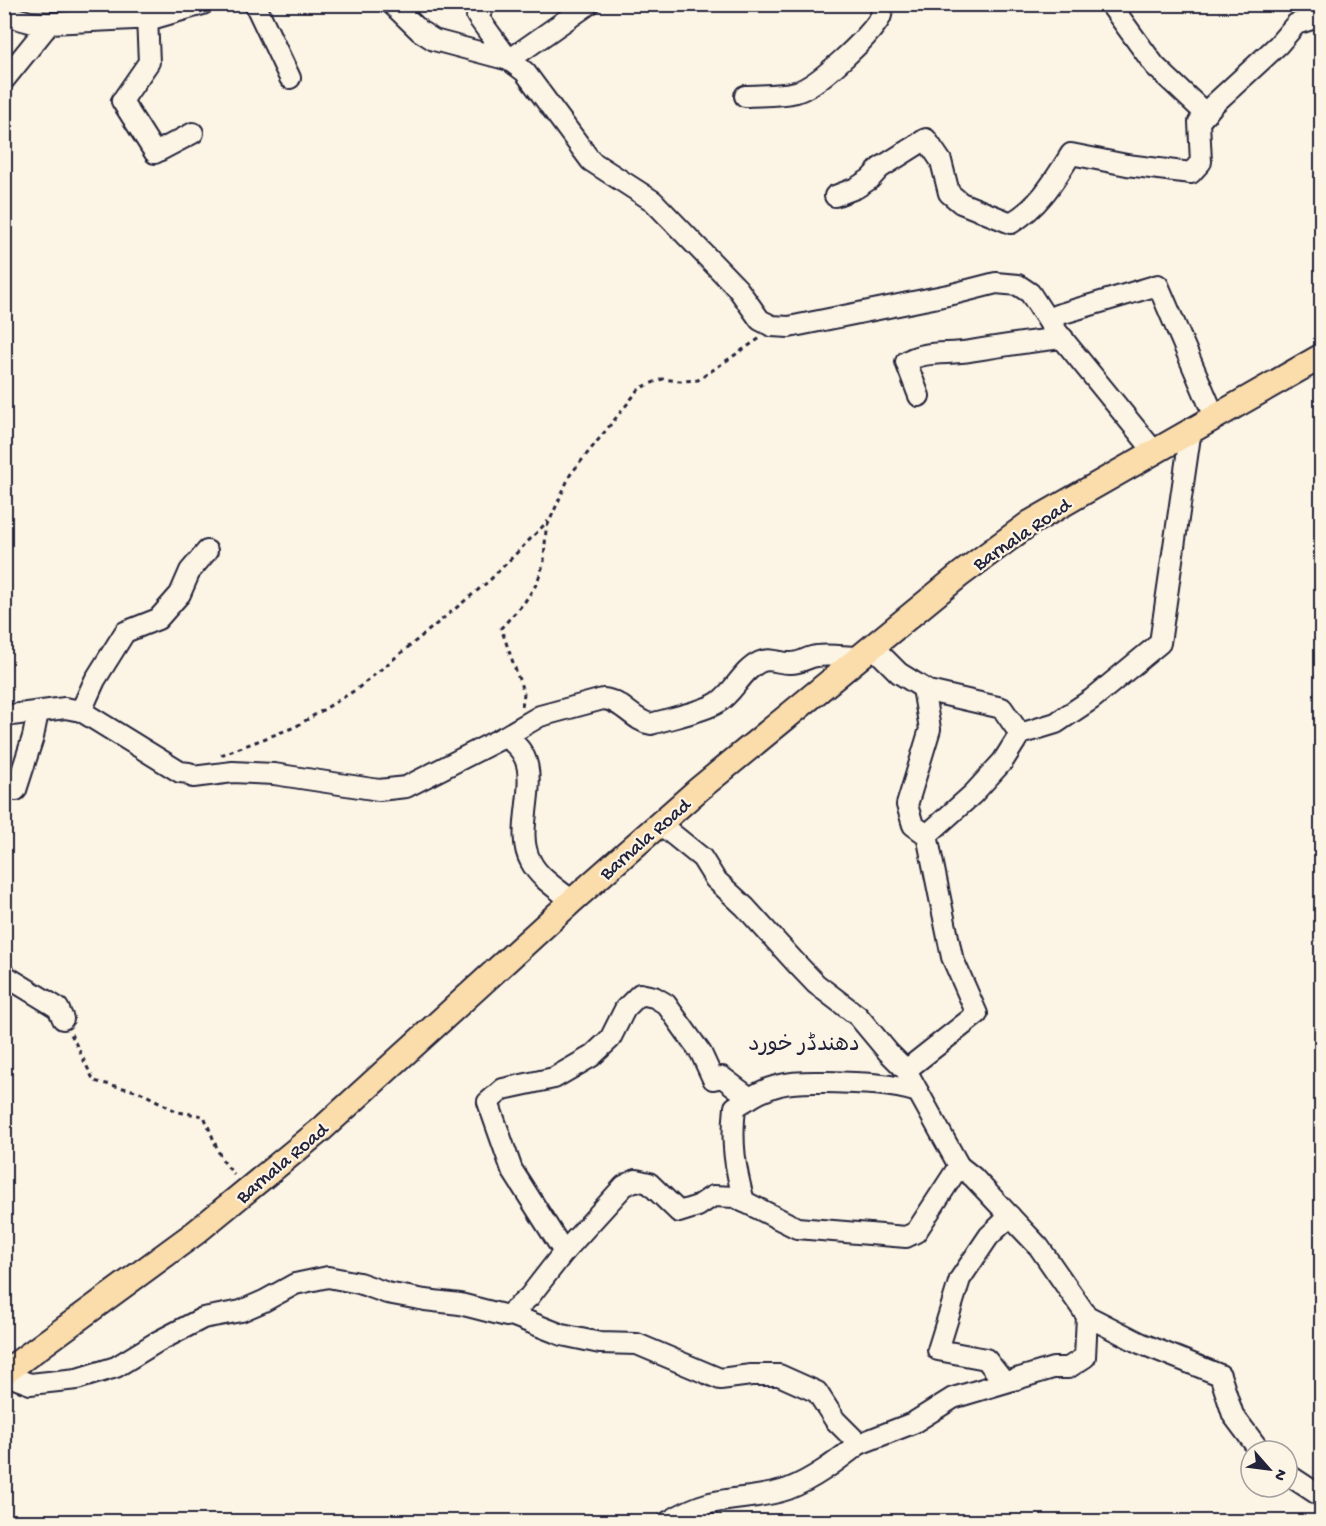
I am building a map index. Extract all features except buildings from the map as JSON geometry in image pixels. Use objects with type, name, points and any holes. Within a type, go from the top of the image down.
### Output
[{"type":"main road","name":"Barnala Road","points":[[4,1374],[195,1233],[323,1128],[660,824],[961,574],[1030,523],[1153,450],[1322,356]]},
{"type":"street","points":[[4,15],[30,22],[50,23],[147,18],[203,4]]},
{"type":"street","points":[[255,4],[290,78]]},
{"type":"street","points":[[392,4],[420,31],[434,40],[509,60],[589,4]]},
{"type":"street","points":[[486,4],[477,16],[509,60],[525,72],[591,161],[653,201],[738,289],[760,320],[772,326],[789,327],[996,284],[1017,285],[1030,293],[1049,322],[1153,450]]},
{"type":"street","points":[[745,96],[799,92],[816,81],[846,56],[863,37],[880,17],[883,4]]},
{"type":"street","points":[[1110,4],[1155,66],[1206,114]]},
{"type":"street","points":[[836,196],[856,188],[870,179],[880,168],[926,139],[940,161],[950,193],[961,203],[1011,223],[1023,216],[1041,199],[1071,154],[1126,165],[1191,173],[1201,162],[1199,122],[1213,105],[1278,45],[1296,24],[1322,16]]},
{"type":"street","points":[[147,18],[149,62],[122,101],[155,153],[193,133]]},
{"type":"street","points":[[4,80],[50,23]]},
{"type":"street","points":[[1049,322],[1057,315],[1158,285],[1209,404]]},
{"type":"street","points":[[919,396],[906,362],[915,356],[968,352],[1063,338]]},
{"type":"street","points":[[927,836],[1003,761],[1020,734],[1056,723],[1092,699],[1160,643],[1191,429]]},
{"type":"street","points":[[81,711],[95,680],[125,632],[158,620],[180,594],[190,571],[207,551]]},
{"type":"street","points":[[4,716],[65,708],[81,711],[180,772],[189,773],[193,777],[233,772],[274,774],[379,790],[406,786],[504,737],[540,716],[603,699],[612,700],[642,723],[651,724],[716,704],[759,662],[769,660],[789,664],[801,663],[814,656],[865,652],[923,688],[1002,708],[1020,734]]},
{"type":"street","points":[[906,1070],[977,1014],[952,957],[927,836],[913,825],[907,806],[930,729],[923,688]]},
{"type":"street","points":[[16,790],[33,737],[38,711]]},
{"type":"street","points":[[504,737],[514,742],[524,753],[530,778],[525,843],[530,862],[542,876],[572,901]]},
{"type":"street","points":[[660,824],[702,858],[715,879],[745,907],[809,976],[858,1016],[906,1070],[959,1166],[973,1176],[1039,1247],[1087,1316],[1140,1343],[1220,1375],[1233,1415],[1251,1439]]},
{"type":"street","points":[[4,975],[58,1008],[63,1019]]},
{"type":"street","points":[[564,1252],[512,1170],[488,1102],[495,1095],[503,1089],[554,1078],[592,1056],[610,1039],[625,1009],[640,994],[654,997],[666,1004],[701,1053],[713,1078],[722,1077],[750,1098]]},
{"type":"street","points":[[744,1202],[734,1161],[732,1129],[735,1107],[773,1087],[803,1082],[867,1083],[897,1086],[918,1092]]},
{"type":"street","points":[[4,1374],[30,1384],[77,1379],[116,1367],[203,1318],[241,1311],[264,1302],[295,1284],[328,1277],[359,1283],[387,1293],[460,1304],[507,1316],[529,1297],[564,1252],[624,1186],[636,1180],[649,1183],[679,1212],[698,1206],[713,1196],[735,1197],[797,1228],[906,1237],[916,1232],[959,1166]]},
{"type":"street","points":[[1004,1382],[986,1359],[938,1350],[960,1279],[989,1236],[1010,1216]]},
{"type":"street","points":[[509,1314],[562,1335],[600,1343],[637,1344],[720,1378],[779,1375],[817,1392],[835,1420],[859,1444]]},
{"type":"street","points":[[668,1521],[689,1509],[712,1503],[764,1496],[788,1489],[808,1480],[859,1444],[913,1423],[953,1398],[1053,1368],[1068,1368],[1085,1357],[1087,1316]]},
{"type":"street","points":[[1299,1482],[1322,1497]]},
{"type":"path","points":[[520,711],[524,694],[501,628],[524,603],[537,583],[544,562],[546,529],[570,475],[640,388],[662,379],[698,380],[753,343],[772,326]]},
{"type":"path","points":[[220,755],[295,727],[357,689],[489,581],[552,517]]},
{"type":"path","points":[[63,1019],[94,1081],[140,1092],[178,1112],[204,1116],[221,1158],[247,1190]]},
{"type":"district","name":"دھندڈر خورد","points":[[804,1042]]}]
